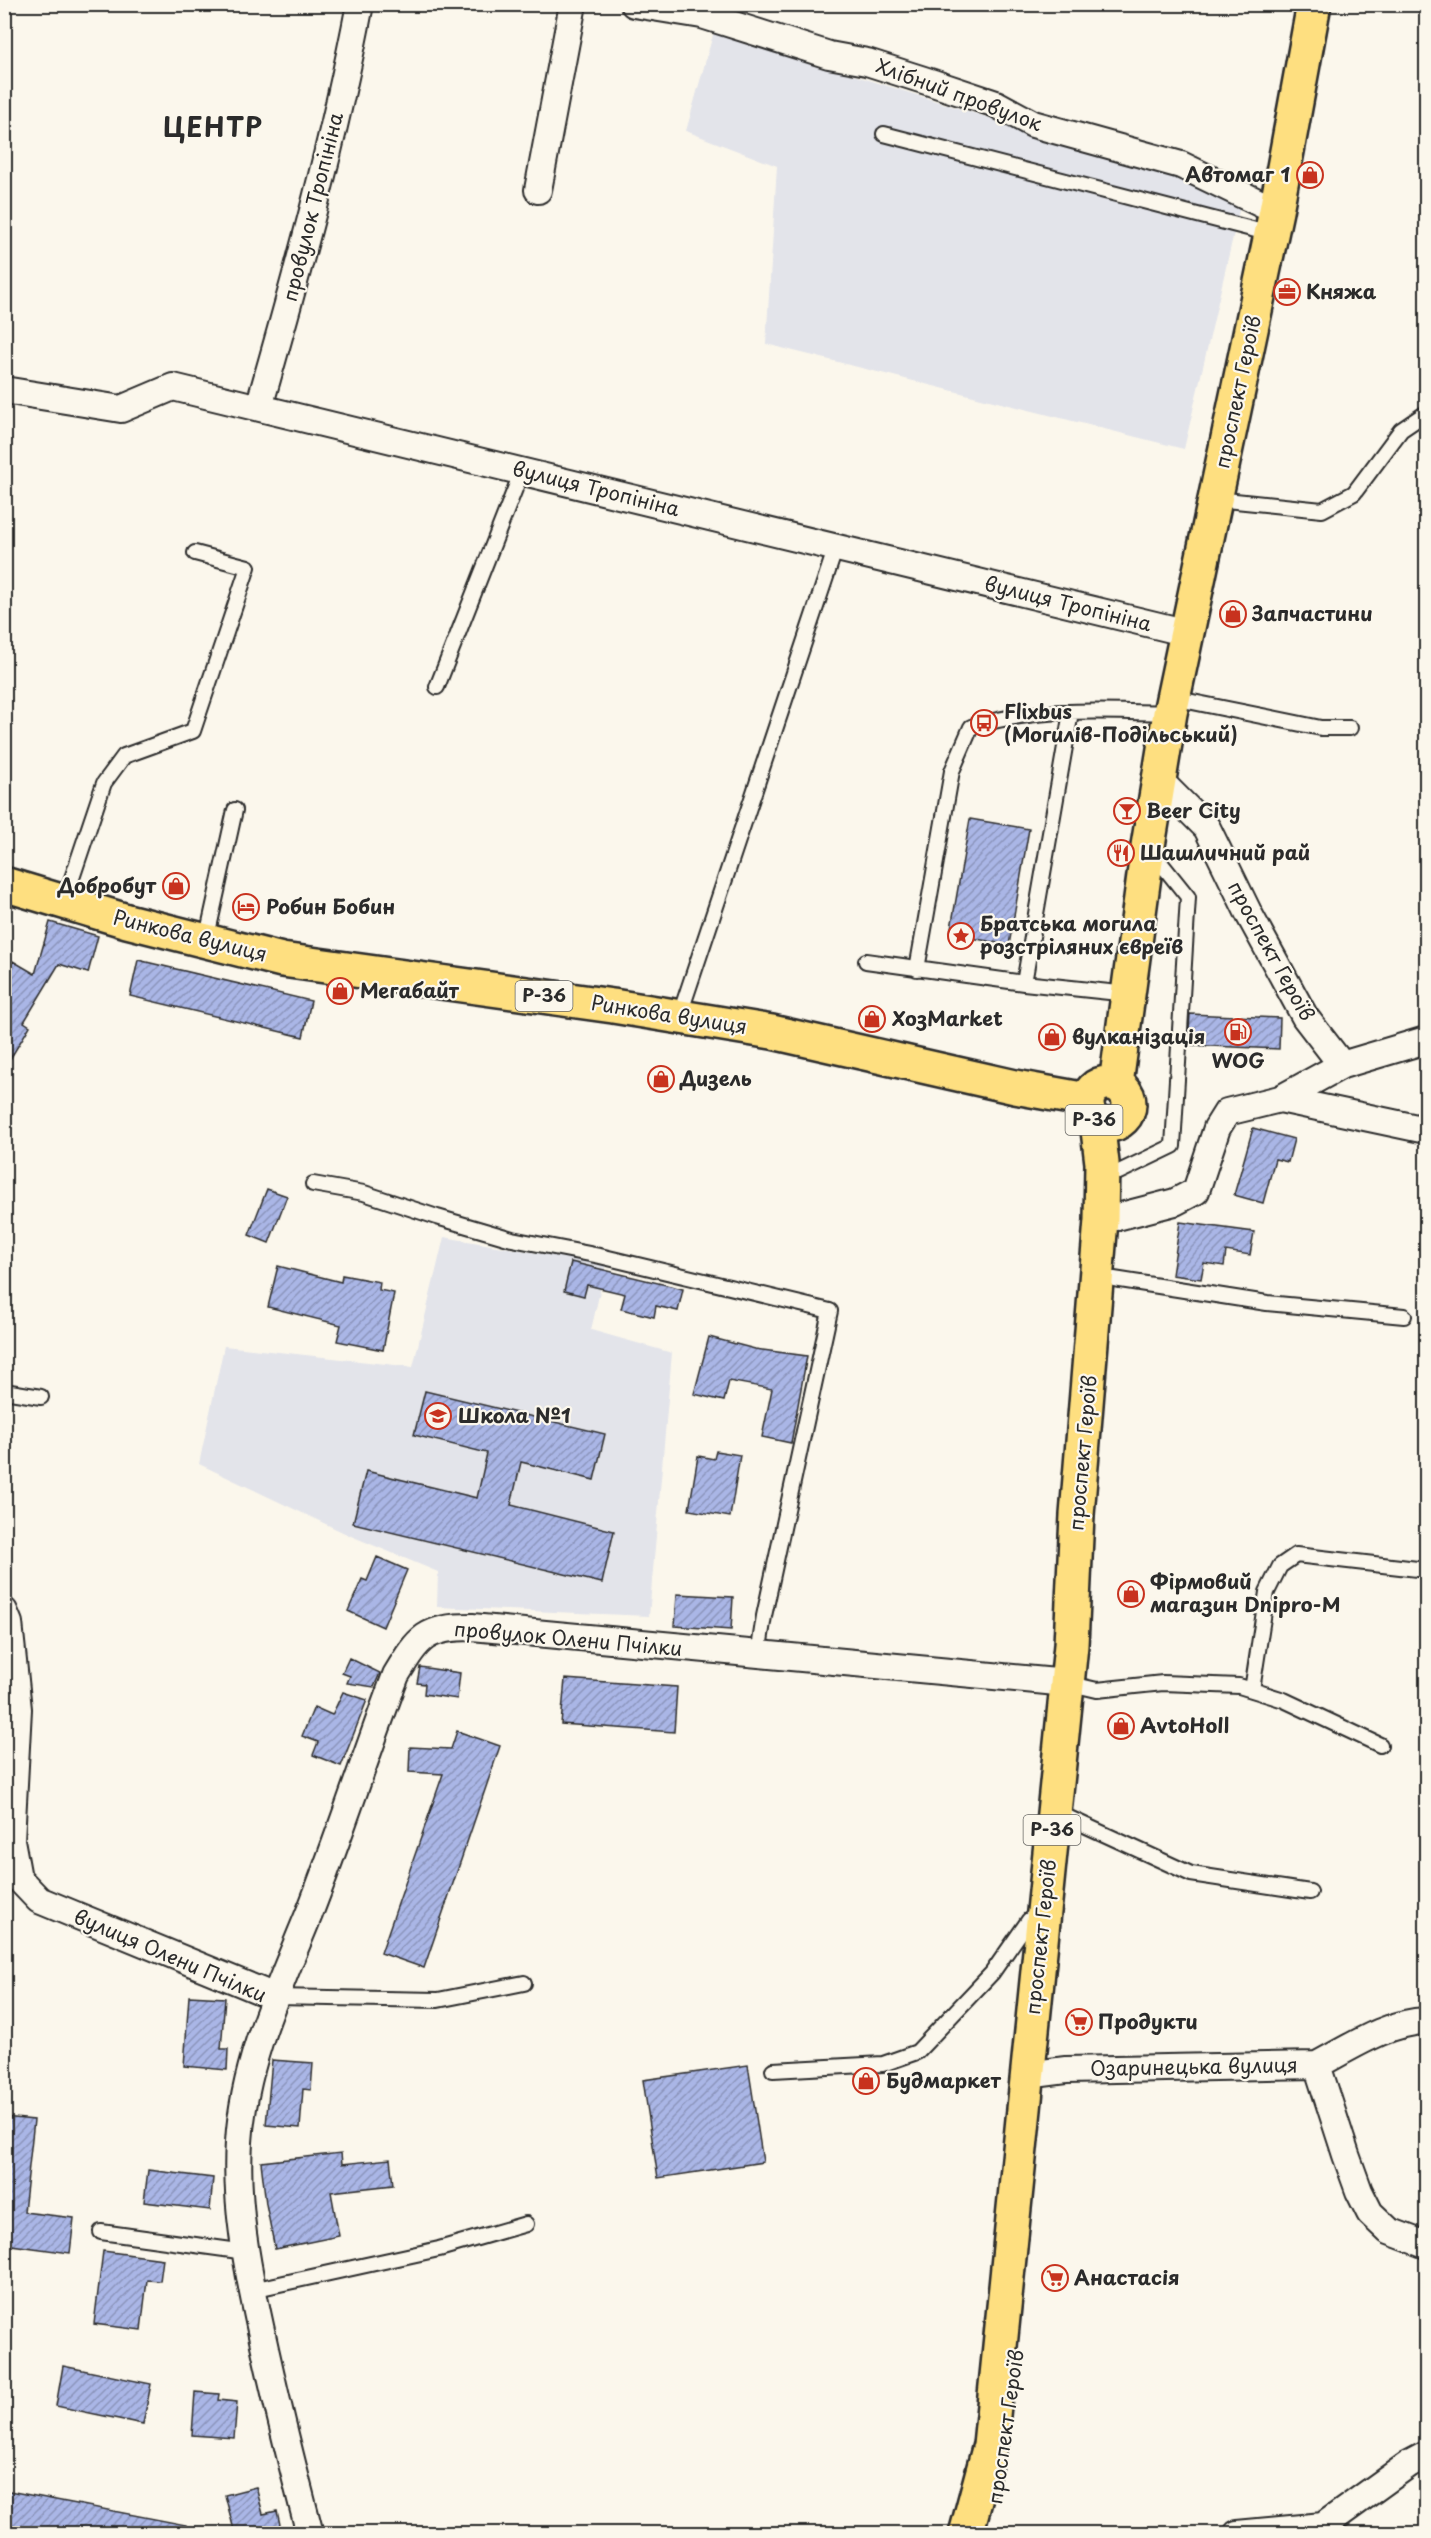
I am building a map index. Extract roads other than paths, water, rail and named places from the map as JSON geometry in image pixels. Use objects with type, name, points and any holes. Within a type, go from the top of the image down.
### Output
[{"type":"main road","name":"проспект Героїв","points":[[1100,1115],[1125,1116],[1129,1104],[1126,1092],[1116,1084],[1159,780],[1172,706],[1274,222],[1314,4]]},
{"type":"main road","name":"Ринкова вулиця","points":[[4,884],[127,921],[282,960],[772,1032],[1015,1087],[1100,1115]]},
{"type":"main road","name":"проспект Героїв","points":[[988,2534],[999,2493],[1014,2384],[1036,2073],[1114,1280],[1119,1172],[1100,1115]]},
{"type":"main road","name":"проспект Героїв","points":[[1052,1905],[1067,1817],[1075,1685],[1077,1515],[1101,1220],[1100,1115]]},
{"type":"main road","name":"проспект Героїв","points":[[966,2534],[990,2445],[1036,2073]]},
{"type":"street","name":"провулок Тропініна","points":[[259,407],[308,237],[360,4]]},
{"type":"street","points":[[538,190],[573,4]]},
{"type":"street","name":"Хлібний провулок","points":[[634,4],[702,15],[829,55],[867,62],[996,104],[1033,124],[1181,165],[1274,222]]},
{"type":"street","name":"вулиця Тропініна","points":[[4,390],[121,409],[173,387],[1188,633]]},
{"type":"street","name":"проспект Героїв","points":[[1159,780],[1207,828],[1250,916],[1305,1017],[1342,1065]]},
{"type":"street","points":[[1116,1217],[1175,1202],[1196,1191],[1217,1128],[1227,1112],[1280,1099],[1342,1065],[1426,1040]]},
{"type":"street","points":[[1280,1099],[1426,1130]]},
{"type":"street","name":"вулиця Олени Пчілки","points":[[4,1611],[9,1623],[18,1709],[11,1840],[18,1878],[39,1900],[275,1997],[246,2083],[239,2142],[238,2204],[252,2290],[278,2412],[310,2534]]},
{"type":"street","name":"провулок Олени Пчілки","points":[[275,1997],[310,1912],[396,1675],[413,1647],[428,1634],[447,1627],[472,1627],[1075,1685]]},
{"type":"street","points":[[1317,2064],[1370,2037],[1411,2021],[1426,2021]]},
{"type":"street","name":"Озаринецька вулиця","points":[[1036,2073],[1317,2064],[1346,2155],[1370,2213],[1389,2231],[1426,2245]]},
{"type":"street","points":[[1237,2534],[1323,2526],[1409,2464],[1426,2455]]},
{"type":"lane","points":[[884,134],[1274,222]]},
{"type":"lane","points":[[1216,499],[1322,510],[1354,493],[1401,430],[1426,413]]},
{"type":"lane","points":[[437,687],[522,471]]},
{"type":"lane","points":[[679,1017],[836,547]]},
{"type":"lane","points":[[64,902],[104,783],[124,756],[193,731],[248,567],[195,553]]},
{"type":"lane","points":[[917,969],[952,771],[971,727],[1003,717],[1172,706],[1321,728],[1350,728]]},
{"type":"lane","points":[[1024,983],[1071,712]]},
{"type":"lane","points":[[206,941],[235,810]]},
{"type":"lane","points":[[1119,1172],[1173,1146],[1188,897],[1148,846]]},
{"type":"lane","points":[[866,961],[1024,983],[1129,994]]},
{"type":"lane","points":[[313,1184],[364,1193],[512,1239],[600,1256],[830,1311],[764,1616],[758,1655]]},
{"type":"lane","points":[[1114,1280],[1267,1303],[1404,1316]]},
{"type":"lane","points":[[4,1391],[41,1397]]},
{"type":"lane","points":[[1252,1690],[1267,1592],[1280,1566],[1296,1555],[1426,1570]]},
{"type":"lane","points":[[1075,1685],[1097,1690],[1163,1683],[1239,1686],[1284,1700],[1380,1745]]},
{"type":"lane","points":[[1067,1817],[1191,1874],[1310,1892]]},
{"type":"lane","points":[[773,2070],[884,2064],[917,2052],[992,1973],[1029,1920],[1052,1905]]},
{"type":"lane","points":[[275,1997],[438,2000],[524,1983]]},
{"type":"lane","points":[[252,2290],[440,2249],[526,2224]]},
{"type":"lane","points":[[101,2232],[246,2252]]},
{"type":"place","name":"Автомаг 1","points":[[1310,175]]},
{"type":"place","name":"Княжа","points":[[1287,292]]},
{"type":"place","name":"Запчастини","points":[[1233,614]]},
{"type":"place","name":"Flixbus (Могилів-Подільський)","points":[[984,723]]},
{"type":"place","name":"Beer City","points":[[1127,811]]},
{"type":"place","name":"Шашличний рай","points":[[1121,853]]},
{"type":"place","name":"Добробут","points":[[176,886]]},
{"type":"place","name":"Робин Бобин","points":[[246,907]]},
{"type":"place","name":"Братська могила розстріляних євреїв","points":[[961,936]]},
{"type":"place","name":"Мегабайт","points":[[340,991]]},
{"type":"place","name":"ХозMarket","points":[[872,1019]]},
{"type":"place","name":"WOG","points":[[1238,1032]]},
{"type":"place","name":"вулканізація","points":[[1052,1037]]},
{"type":"place","name":"Дизель","points":[[661,1079]]},
{"type":"place","name":"Школа №1","points":[[438,1416]]},
{"type":"place","name":"Фірмовий магазин Dnipro-M","points":[[1131,1594]]},
{"type":"place","name":"AvtoHoll","points":[[1121,1726]]},
{"type":"place","name":"Продукти","points":[[1079,2022]]},
{"type":"place","name":"Будмаркет","points":[[866,2081]]},
{"type":"place","name":"Анастасія","points":[[1055,2278]]},
{"type":"district","name":"ЦЕНТР","points":[[213,128]]}]
